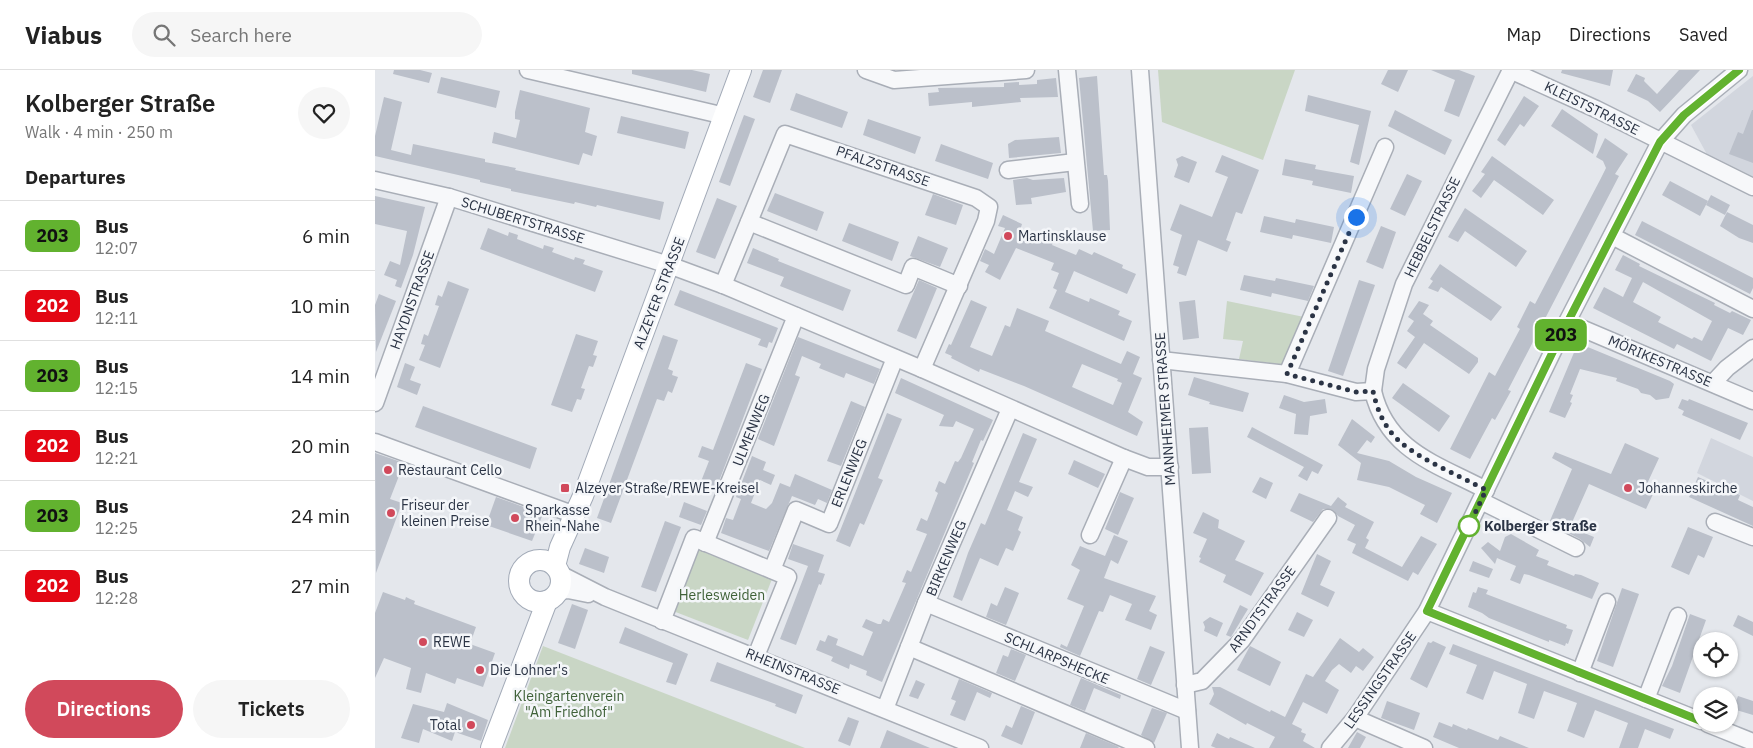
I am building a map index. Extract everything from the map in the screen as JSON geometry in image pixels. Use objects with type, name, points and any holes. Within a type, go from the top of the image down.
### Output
[{"type":"main road","name":"ALZEYER STRASSE","points":[[491,748],[521,665],[532,645],[552,578],[561,526],[575,514],[741,70]]},
{"type":"main road","name":"ALZEYER STRASSE","points":[[521,665],[527,612],[525,597],[519,587],[519,576],[524,566],[552,578]]},
{"type":"main road","points":[[525,597],[533,601],[552,578]]},
{"type":"street","points":[[528,70],[725,116]]},
{"type":"street","points":[[866,70],[894,80],[1026,70]]},
{"type":"street","points":[[1067,70],[1080,204]]},
{"type":"street","name":"MANNHEIMER STRASSE","points":[[1140,70],[1190,748]]},
{"type":"street","name":"KLEISTSTRASSE","points":[[1510,70],[1596,109],[1753,187]]},
{"type":"street","name":"HEBBELSTRASSE","points":[[1373,391],[1376,369],[1404,284],[1510,70]]},
{"type":"street","name":"LESSINGSTRASSE","points":[[1330,748],[1355,718],[1427,611],[1567,322],[1660,142],[1684,115],[1739,70]]},
{"type":"street","name":"PFALZSTRASSE","points":[[723,285],[785,134],[976,198],[989,207],[986,221],[922,369]]},
{"type":"street","points":[[1287,374],[1385,148]]},
{"type":"street","points":[[1008,170],[1075,162]]},
{"type":"street","name":"SCHUBERTSTRASSE","points":[[375,180],[449,197],[669,265]]},
{"type":"street","name":"HAYDNSTRASSE","points":[[375,403],[449,197]]},
{"type":"street","points":[[749,222],[906,285],[913,267],[959,286]]},
{"type":"street","points":[[1612,236],[1753,309]]},
{"type":"street","points":[[669,265],[723,285],[922,369],[1124,458],[1148,467],[1170,467]]},
{"type":"street","name":"ULMENWEG","points":[[705,543],[796,316]]},
{"type":"street","name":"MÖRIKESTRASSE","points":[[1567,322],[1753,401]]},
{"type":"street","points":[[1713,383],[1727,368],[1753,348]]},
{"type":"street","name":"ERLENWEG","points":[[772,570],[796,510],[829,524],[895,358]]},
{"type":"street","points":[[1161,360],[1287,374],[1356,392],[1373,391],[1377,408],[1389,431],[1404,446],[1483,496],[1576,548]]},
{"type":"street","name":"BIRKENWEG","points":[[885,708],[926,604],[1010,409]]},
{"type":"street","points":[[375,442],[575,514]]},
{"type":"street","points":[[1090,535],[1124,458]]},
{"type":"street","name":"ARNDTSTRASSE","points":[[1185,685],[1202,680],[1243,640],[1328,518]]},
{"type":"street","points":[[1715,522],[1753,537]]},
{"type":"street","points":[[663,621],[694,538],[788,577],[756,656]]},
{"type":"street","name":"RHEINSTRASSE","points":[[552,578],[568,590],[605,597],[885,708],[979,748]]},
{"type":"street","points":[[1581,673],[1607,602]]},
{"type":"street","name":"SCHLARPSHECKE","points":[[926,604],[1187,712]]},
{"type":"street","points":[[1427,611],[1693,718]]},
{"type":"street","points":[[1646,699],[1677,616]]},
{"type":"street","points":[[909,647],[1147,748]]},
{"type":"street","points":[[1355,718],[1424,748]]},
{"type":"street","points":[[1728,732],[1753,742]]},
{"type":"shaded area","points":[[1753,76],[1753,178],[1710,160],[1691,125]]},
{"type":"shaded area","points":[[1711,438],[1753,457],[1753,501],[1697,473]]},
{"type":"green space","points":[[1158,70],[1295,70],[1263,160],[1162,122]]},
{"type":"green space","points":[[1227,301],[1309,318],[1287,365],[1239,359],[1243,341],[1223,339]]},
{"type":"green space","name":"Herlesweiden","points":[[696,549],[772,579],[748,640],[673,611]]},
{"type":"green space","name":"Kleingartenverein \"Am Friedhof\"","points":[[543,646],[805,748],[505,748]]},
{"type":"building","points":[[394,70],[420,70],[432,73],[429,83],[393,74]]},
{"type":"building","points":[[632,70],[692,70],[710,74],[706,92],[632,74]]},
{"type":"building","points":[[763,70],[782,70],[770,103],[753,97]]},
{"type":"building","points":[[1388,70],[1408,70],[1398,92],[1381,84]]},
{"type":"building","points":[[1431,70],[1459,70],[1475,76],[1459,117],[1444,111],[1455,80]]},
{"type":"building","points":[[1562,70],[1613,70],[1610,86],[1561,73]]},
{"type":"building","points":[[1679,70],[1700,70],[1660,112],[1648,101],[1627,91],[1636,74],[1645,78],[1644,81],[1657,94]]},
{"type":"building","points":[[1097,76],[1104,175],[1107,175],[1108,181],[1110,230],[1093,231],[1079,78]]},
{"type":"building","points":[[441,77],[500,91],[496,108],[437,93]]},
{"type":"building","points":[[1056,78],[1058,97],[1020,98],[1021,102],[972,107],[972,102],[929,106],[928,93],[939,92],[938,88],[1004,87],[1004,83],[1019,82],[1019,85],[1037,84],[1037,80]]},
{"type":"building","points":[[520,90],[590,108],[585,132],[597,136],[592,156],[583,153],[579,165],[492,143],[494,132],[516,138],[520,120],[515,119],[515,112]]},
{"type":"building","points":[[796,93],[848,112],[842,128],[790,110]]},
{"type":"building","points":[[1308,95],[1371,111],[1359,165],[1350,162],[1359,125],[1305,111]]},
{"type":"building","points":[[1524,96],[1539,106],[1524,127],[1520,124],[1505,146],[1497,140]]},
{"type":"building","points":[[384,97],[402,102],[391,150],[411,155],[413,144],[485,159],[485,162],[516,168],[515,170],[664,202],[660,220],[597,205],[596,207],[575,202],[574,204],[511,191],[511,189],[480,182],[480,180],[375,156],[375,136]]},
{"type":"building","points":[[1562,109],[1598,134],[1593,154],[1551,126]]},
{"type":"building","points":[[1395,110],[1452,140],[1445,155],[1388,126]]},
{"type":"building","points":[[1752,110],[1753,163],[1729,154],[1738,132],[1743,134]]},
{"type":"building","points":[[744,115],[755,119],[730,186],[719,182]]},
{"type":"building","points":[[621,116],[689,132],[685,149],[617,133]]},
{"type":"building","points":[[868,119],[921,137],[915,154],[863,135]]},
{"type":"building","points":[[1059,137],[1061,153],[1009,158],[1008,144],[1015,140]]},
{"type":"building","points":[[1605,138],[1628,154],[1615,174],[1619,176],[1508,390],[1511,391],[1495,420],[1492,418],[1470,459],[1450,449],[1489,372],[1495,376],[1520,329],[1517,327],[1530,301],[1535,304],[1606,168],[1603,161],[1596,157]]},
{"type":"building","points":[[941,144],[993,163],[988,179],[935,161]]},
{"type":"building","points":[[1222,155],[1259,170],[1242,214],[1236,212],[1226,240],[1231,242],[1227,252],[1198,240],[1186,276],[1177,273],[1179,267],[1173,265],[1182,235],[1170,230],[1180,204],[1212,217],[1228,177],[1215,172]]},
{"type":"building","points":[[1182,156],[1197,162],[1189,183],[1174,177],[1178,165],[1176,159]]},
{"type":"building","points":[[1492,156],[1554,200],[1543,215],[1494,180],[1481,198],[1472,191],[1485,174],[1481,172]]},
{"type":"building","points":[[1285,159],[1316,165],[1315,169],[1354,176],[1351,193],[1312,185],[1313,181],[1282,175]]},
{"type":"building","points":[[1407,174],[1422,181],[1405,216],[1390,209]]},
{"type":"building","points":[[1027,178],[1033,180],[1064,178],[1066,192],[1031,198],[1032,204],[1016,205],[1013,180]]},
{"type":"building","points":[[1670,181],[1708,201],[1700,216],[1662,195]]},
{"type":"building","points":[[775,193],[824,212],[817,231],[767,211]]},
{"type":"building","points":[[933,194],[963,205],[956,225],[925,215]]},
{"type":"building","points":[[1711,195],[1730,205],[1725,215],[1706,205]]},
{"type":"building","points":[[375,196],[425,207],[413,255],[401,288],[395,286],[397,280],[384,275],[390,261],[400,265],[407,231],[375,224]]},
{"type":"building","points":[[717,198],[737,206],[715,259],[696,252]]},
{"type":"building","points":[[1465,208],[1527,251],[1516,267],[1465,231],[1458,242],[1448,237]]},
{"type":"building","points":[[1727,212],[1753,225],[1753,243],[1739,238],[1720,226]]},
{"type":"building","points":[[1003,215],[1022,224],[1019,234],[1041,242],[1045,231],[1056,235],[1052,245],[1076,255],[1079,249],[1092,255],[1094,252],[1123,265],[1122,268],[1136,274],[1127,294],[1074,271],[1065,292],[1089,302],[1090,298],[1120,311],[1118,315],[1132,321],[1124,341],[1049,308],[1057,290],[1053,288],[1059,273],[1051,270],[1054,263],[1016,248],[1000,280],[985,272],[989,265],[980,261],[985,249],[994,254],[1005,228],[998,226]]},
{"type":"building","points":[[1264,216],[1295,223],[1296,219],[1334,227],[1331,243],[1293,235],[1292,239],[1260,232]]},
{"type":"building","points":[[1642,221],[1753,278],[1753,288],[1750,294],[1635,235]]},
{"type":"building","points":[[849,223],[899,242],[892,261],[842,241]]},
{"type":"building","points":[[1381,226],[1396,232],[1383,269],[1366,262]]},
{"type":"building","points":[[488,228],[508,236],[509,232],[518,235],[517,239],[543,249],[544,245],[554,248],[552,252],[574,260],[575,257],[585,260],[583,264],[603,271],[595,292],[480,249]]},
{"type":"building","points":[[918,236],[948,248],[940,267],[910,256]]},
{"type":"building","points":[[753,248],[779,259],[778,261],[851,290],[843,311],[780,286],[784,277],[747,263]]},
{"type":"building","points":[[1623,255],[1640,264],[1639,266],[1715,303],[1714,305],[1751,320],[1743,335],[1728,328],[1711,361],[1677,344],[1674,349],[1593,308],[1604,287],[1623,297],[1632,278],[1615,270]],"holes":[[[1643,282],[1712,321],[1702,341],[1694,337],[1692,339],[1658,322],[1661,317],[1633,302]]]},
{"type":"building","points":[[1440,264],[1502,307],[1491,321],[1441,287],[1438,292],[1428,288],[1433,281],[1430,279]]},
{"type":"building","points":[[1244,275],[1275,281],[1276,278],[1314,286],[1308,301],[1272,293],[1271,297],[1240,290]]},
{"type":"building","points":[[919,280],[937,288],[916,339],[897,331]]},
{"type":"building","points":[[1359,280],[1375,285],[1343,376],[1328,371]]},
{"type":"building","points":[[448,281],[469,289],[440,368],[419,360],[425,345],[421,344],[424,334],[428,336],[439,306],[435,305],[438,295],[442,297]]},
{"type":"building","points":[[680,290],[778,328],[772,343],[769,342],[767,348],[758,345],[761,339],[674,305]]},
{"type":"building","points":[[379,294],[396,301],[376,352],[375,305]]},
{"type":"building","points":[[971,300],[987,307],[970,347],[992,356],[1005,325],[1010,327],[1017,308],[1049,321],[1045,331],[1121,364],[1127,351],[1140,357],[1133,374],[1142,378],[1128,412],[1143,422],[1137,436],[1024,386],[980,369],[979,372],[945,353],[949,344],[951,345]],"holes":[[[1082,364],[1118,379],[1117,381],[1122,383],[1113,405],[1072,387]]]},
{"type":"building","points":[[1195,300],[1199,338],[1183,340],[1179,302]]},
{"type":"building","points":[[1419,301],[1429,305],[1423,314],[1433,321],[1430,325],[1478,358],[1478,362],[1469,374],[1424,343],[1406,369],[1397,363],[1415,337],[1407,331],[1414,321],[1408,317]]},
{"type":"building","points":[[576,334],[598,341],[593,355],[597,356],[593,367],[589,366],[581,388],[585,389],[581,400],[577,399],[572,412],[551,405]]},
{"type":"building","points":[[663,335],[678,340],[668,369],[673,371],[672,375],[678,377],[672,393],[668,391],[664,401],[657,399],[611,523],[597,518]]},
{"type":"building","points":[[798,337],[880,369],[874,384],[846,373],[844,378],[819,368],[821,364],[802,356],[795,375],[800,377],[774,446],[758,439]]},
{"type":"building","points":[[1578,343],[1670,381],[1674,384],[1669,398],[1656,400],[1650,395],[1641,393],[1638,389],[1616,381],[1617,378],[1580,369],[1570,394],[1573,395],[1570,402],[1572,403],[1565,418],[1549,412]]},
{"type":"building","points":[[405,363],[415,367],[410,380],[421,384],[417,395],[397,387]]},
{"type":"building","points":[[746,363],[762,369],[716,489],[700,484],[709,461],[698,457],[702,446],[713,450]]},
{"type":"building","points":[[1194,377],[1249,393],[1243,412],[1209,404],[1210,402],[1188,395]]},
{"type":"building","points":[[901,378],[993,420],[983,441],[981,440],[972,462],[974,463],[882,682],[866,675],[867,671],[850,664],[849,669],[831,661],[833,657],[816,650],[820,640],[825,642],[828,635],[838,639],[836,645],[863,656],[873,632],[862,627],[866,619],[878,624],[881,624],[883,619],[889,622],[906,583],[902,582],[907,570],[911,572],[927,534],[916,530],[921,518],[927,521],[938,493],[935,491],[939,481],[945,484],[955,461],[958,462],[961,458],[974,429],[956,421],[953,427],[939,426],[944,415],[895,393]]},
{"type":"building","points":[[1403,383],[1450,416],[1439,432],[1392,398]]},
{"type":"building","points":[[1284,395],[1304,402],[1325,399],[1327,413],[1310,416],[1308,435],[1294,434],[1296,414],[1279,408]]},
{"type":"building","points":[[1682,399],[1688,401],[1689,399],[1748,423],[1740,440],[1682,415],[1684,411],[1678,408]]},
{"type":"building","points":[[851,401],[865,407],[841,466],[827,461]]},
{"type":"building","points":[[423,406],[537,448],[530,469],[415,427]]},
{"type":"building","points":[[887,413],[902,419],[878,478],[883,480],[864,525],[860,523],[850,547],[836,541]]},
{"type":"building","points":[[1352,419],[1375,437],[1371,443],[1367,440],[1357,453],[1389,461],[1416,477],[1452,493],[1437,523],[1420,514],[1425,505],[1389,487],[1357,480],[1361,463],[1338,445]]},
{"type":"building","points":[[1208,427],[1211,473],[1192,474],[1189,428]]},
{"type":"building","points":[[1252,427],[1323,465],[1318,474],[1312,471],[1307,481],[1298,476],[1304,467],[1247,437]]},
{"type":"building","points":[[1023,433],[1037,439],[1019,482],[1033,487],[1028,497],[1015,491],[1007,510],[1023,517],[1018,530],[1021,532],[1013,551],[1006,548],[998,566],[980,558],[962,601],[953,597],[968,553],[981,523],[985,525]]},
{"type":"building","name":"Johanneskirche","points":[[1625,443],[1659,458],[1646,486],[1655,490],[1646,509],[1589,484],[1570,527],[1594,537],[1590,547],[1580,539],[1549,523],[1572,469],[1552,458],[1555,452],[1611,474]]},
{"type":"building","points":[[375,453],[404,463],[390,499],[402,503],[376,573]]},
{"type":"building","points":[[752,456],[766,462],[763,470],[775,475],[771,485],[760,480],[751,503],[766,509],[772,503],[780,483],[790,487],[795,474],[832,490],[827,503],[818,499],[815,505],[792,496],[769,551],[721,533],[726,518],[733,520],[741,499],[736,497]]},
{"type":"building","points":[[1074,460],[1105,474],[1098,488],[1068,474]]},
{"type":"building","points":[[1260,477],[1273,483],[1266,499],[1252,492]]},
{"type":"building","points":[[1698,477],[1740,495],[1738,500],[1753,507],[1753,526],[1689,497]]},
{"type":"building","points":[[1120,492],[1134,498],[1118,535],[1105,529]]},
{"type":"building","points":[[1299,493],[1331,506],[1338,497],[1347,504],[1345,507],[1374,522],[1366,538],[1369,540],[1365,548],[1402,567],[1421,536],[1437,544],[1418,575],[1413,572],[1408,581],[1352,553],[1356,544],[1347,540],[1355,525],[1338,516],[1333,510],[1323,509],[1313,522],[1290,511]]},
{"type":"building","name":"Sparkasse Rhein-Nahe","points":[[496,497],[543,514],[532,541],[486,525]]},
{"type":"building","points":[[684,502],[707,511],[701,525],[679,517]]},
{"type":"building","points":[[1203,512],[1219,520],[1218,528],[1245,541],[1235,560],[1264,573],[1251,596],[1223,582],[1226,575],[1199,562],[1201,558],[1199,557],[1207,539],[1193,533]]},
{"type":"building","points":[[665,521],[681,527],[656,592],[641,587]]},
{"type":"building","points":[[1688,527],[1713,537],[1704,558],[1698,555],[1689,575],[1671,567]]},
{"type":"building","points":[[1511,534],[1539,550],[1536,556],[1549,561],[1547,565],[1574,576],[1575,574],[1581,575],[1599,583],[1592,599],[1529,575],[1524,574],[1520,584],[1510,580],[1516,566],[1497,558],[1495,564],[1481,548],[1488,542],[1500,551],[1505,537]]},
{"type":"building","points":[[1114,535],[1128,541],[1118,564],[1111,560],[1104,578],[1156,596],[1149,611],[1157,615],[1151,630],[1125,620],[1132,604],[1110,595],[1103,612],[1099,611],[1080,656],[1060,647],[1061,644],[1067,647],[1084,606],[1067,599],[1080,570],[1071,565],[1080,546],[1105,556]]},
{"type":"building","points":[[793,544],[824,555],[818,572],[825,574],[821,585],[819,584],[796,645],[780,639],[808,566],[788,559]]},
{"type":"building","points":[[585,548],[609,557],[604,573],[579,564]]},
{"type":"building","points":[[1317,554],[1331,561],[1320,585],[1335,592],[1328,607],[1301,594]]},
{"type":"building","points":[[1473,561],[1493,569],[1489,578],[1469,571]]},
{"type":"building","points":[[1005,587],[1019,593],[1006,625],[986,617],[991,603],[997,606]]},
{"type":"building","points":[[1478,587],[1488,590],[1486,594],[1567,625],[1566,628],[1573,630],[1568,644],[1566,643],[1565,646],[1549,640],[1549,642],[1489,618],[1468,607],[1473,592],[1476,593]]},
{"type":"building","points":[[1622,588],[1639,594],[1613,667],[1597,661]]},
{"type":"building","name":"REWE","points":[[383,592],[405,600],[406,597],[415,601],[414,604],[476,627],[470,644],[495,653],[483,687],[457,678],[455,684],[426,673],[421,693],[406,689],[411,668],[384,658],[375,678],[375,613]]},
{"type":"building","points":[[572,604],[588,610],[575,649],[558,643]]},
{"type":"building","points":[[1240,605],[1248,609],[1231,637],[1226,635]]},
{"type":"building","points":[[1297,612],[1313,620],[1304,637],[1288,630]]},
{"type":"building","points":[[1690,614],[1706,620],[1702,632],[1693,632],[1693,656],[1680,693],[1662,686],[1672,666]]},
{"type":"building","points":[[1738,615],[1753,622],[1753,636],[1733,626]]},
{"type":"building","points":[[1210,617],[1223,623],[1217,637],[1204,631],[1203,622]]},
{"type":"building","points":[[625,627],[688,654],[676,685],[666,682],[673,663],[619,643]]},
{"type":"building","points":[[1340,638],[1359,652],[1363,648],[1374,657],[1363,671],[1356,666],[1351,673],[1339,664],[1332,670],[1325,681],[1339,690],[1327,714],[1303,702],[1292,724],[1302,729],[1301,732],[1306,734],[1303,741],[1315,748],[1269,748],[1275,737],[1247,723],[1246,725],[1209,704],[1214,694],[1212,687],[1220,687],[1270,712],[1271,710],[1285,717],[1306,674],[1313,677]]},
{"type":"building","points":[[1433,641],[1446,647],[1427,688],[1410,679],[1428,642],[1431,643]]},
{"type":"building","points":[[1453,644],[1674,729],[1670,739],[1645,729],[1638,748],[1619,748],[1628,723],[1595,710],[1584,738],[1567,731],[1577,703],[1544,691],[1534,719],[1518,713],[1527,684],[1494,671],[1483,700],[1466,693],[1477,665],[1449,654]]},
{"type":"building","points":[[1150,646],[1165,652],[1151,685],[1137,679]]},
{"type":"building","points":[[1250,646],[1281,662],[1270,686],[1237,670]]},
{"type":"building","points":[[1011,649],[1026,655],[1015,681],[996,673],[1003,655],[1008,657]]},
{"type":"building","points":[[717,662],[803,695],[796,714],[775,706],[776,704],[710,681]]},
{"type":"building","points":[[1081,678],[1121,695],[1120,699],[1094,688],[1085,711],[1070,705]]},
{"type":"building","points":[[959,679],[992,693],[990,698],[977,692],[965,721],[950,715],[956,701],[951,699]]},
{"type":"building","points":[[916,680],[925,684],[918,699],[909,696]]},
{"type":"building","points":[[1738,696],[1753,701],[1753,715],[1738,710]]},
{"type":"building","points":[[1387,701],[1420,713],[1414,730],[1381,718]]},
{"type":"building","points":[[447,703],[488,720],[481,741],[455,732],[452,741],[423,729],[419,743],[401,738],[413,704],[444,712]]},
{"type":"building","points":[[1021,706],[1035,712],[1022,745],[1001,736],[1006,725],[1012,728]]},
{"type":"building","points":[[1152,708],[1167,713],[1154,743],[1141,735]]},
{"type":"building","points":[[848,717],[859,721],[850,746],[838,741]]},
{"type":"building","points":[[1439,722],[1452,727],[1453,724],[1467,730],[1468,728],[1498,740],[1500,736],[1529,748],[1459,748],[1433,737]]},
{"type":"building","points":[[887,730],[930,748],[880,748]]},
{"type":"building","points":[[1357,732],[1366,737],[1360,748],[1348,748]]},
{"type":"building","points":[[1086,733],[1119,747],[1080,748]]},
{"type":"building","points":[[1217,733],[1255,748],[1216,748],[1211,746]]},
{"type":"bus line","name":"203","points":[[1693,718],[1427,611],[1561,335],[1660,142],[1684,115],[1739,70]]},
{"type":"place","name":"Martinsklause","points":[[1008,236]]},
{"type":"place","name":"Restaurant Cello","points":[[388,470]]},
{"type":"place","name":"Alzeyer Straße/REWE-Kreisel","points":[[565,488]]},
{"type":"place","name":"Johanneskirche","points":[[1628,488]]},
{"type":"place","name":"Friseur der kleinen Preise","points":[[391,513]]},
{"type":"place","name":"Sparkasse Rhein-Nahe","points":[[515,518]]},
{"type":"place","name":"Kolberger Straße","points":[[1469,526]]},
{"type":"place","name":"REWE","points":[[423,642]]},
{"type":"place","name":"Die Lohner's","points":[[480,670]]},
{"type":"place","name":"Total","points":[[471,725]]},
{"type":"route","points":[[1356,217],[1287,374],[1356,392],[1373,391],[1377,408],[1389,431],[1404,446],[1486,490],[1469,526]]}]
